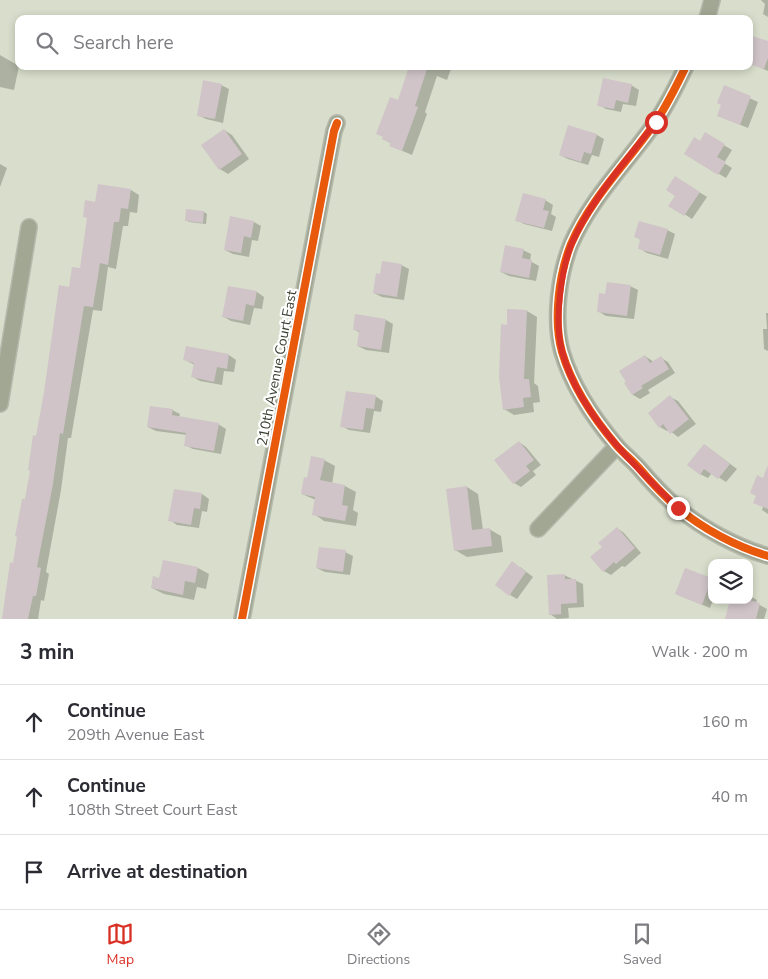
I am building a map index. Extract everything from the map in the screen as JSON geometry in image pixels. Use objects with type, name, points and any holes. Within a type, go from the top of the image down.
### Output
[{"type":"street","points":[[708,15],[712,0]]},
{"type":"street","points":[[684,70],[656,122],[600,195],[584,219],[572,243],[562,276],[558,315],[562,351],[584,400],[617,446],[659,490],[695,521],[732,542],[768,556]]},
{"type":"street","name":"210th Avenue Court East","points":[[242,619],[332,141],[337,123]]},
{"type":"street","points":[[0,404],[29,227]]},
{"type":"street","points":[[538,529],[617,446]]},
{"type":"building","points":[[753,36],[768,41],[768,58],[764,69],[753,65]]},
{"type":"building","points":[[408,70],[427,70],[415,106],[418,107],[402,151],[389,146],[391,143],[376,134],[390,97],[398,100]]},
{"type":"building","points":[[603,78],[632,84],[628,103],[616,100],[614,109],[597,106]]},
{"type":"building","points":[[203,80],[222,84],[215,119],[197,116]]},
{"type":"building","points":[[724,85],[751,96],[740,125],[717,116],[721,105],[717,103]]},
{"type":"building","points":[[568,125],[597,134],[591,154],[584,152],[581,162],[559,155]]},
{"type":"building","points":[[224,129],[242,154],[219,170],[201,145]]},
{"type":"building","points":[[705,132],[725,144],[717,157],[726,162],[718,175],[684,154],[694,137],[700,141]]},
{"type":"building","points":[[675,176],[700,192],[684,216],[668,206],[675,196],[666,190]]},
{"type":"building","points":[[98,184],[131,189],[128,209],[121,208],[119,222],[114,222],[108,265],[100,263],[93,307],[84,306],[63,434],[60,433],[53,484],[37,567],[41,568],[36,596],[33,596],[28,619],[2,619],[10,562],[13,563],[17,537],[15,536],[30,471],[28,470],[33,435],[36,436],[44,392],[59,285],[69,287],[72,267],[80,268],[87,218],[83,217],[85,200],[95,202]]},
{"type":"building","points":[[523,193],[546,199],[543,210],[549,211],[544,228],[515,221]]},
{"type":"building","points":[[186,209],[204,211],[203,223],[185,221]]},
{"type":"building","points":[[230,216],[254,221],[251,238],[244,236],[241,253],[224,250]]},
{"type":"building","points":[[639,221],[668,229],[660,255],[638,249],[640,239],[634,237]]},
{"type":"building","points":[[505,245],[524,249],[522,258],[532,260],[529,278],[500,272]]},
{"type":"building","points":[[382,261],[402,264],[397,297],[373,293],[376,273],[380,274]]},
{"type":"building","points":[[607,282],[631,285],[627,316],[597,312],[599,293],[605,294]]},
{"type":"building","points":[[228,286],[257,291],[254,306],[246,304],[243,321],[222,317]]},
{"type":"building","points":[[507,309],[527,310],[524,379],[529,379],[531,397],[523,398],[524,407],[503,410],[499,377],[501,324],[507,325]]},
{"type":"building","points":[[355,314],[386,319],[381,350],[357,346],[359,331],[353,330]]},
{"type":"building","points":[[186,346],[229,354],[227,369],[217,367],[214,382],[191,377],[194,363],[183,360]]},
{"type":"building","points":[[645,355],[650,363],[661,356],[669,369],[641,386],[643,388],[632,395],[619,371]]},
{"type":"building","points":[[346,391],[376,395],[374,409],[366,408],[363,430],[340,427]]},
{"type":"building","points":[[670,395],[689,419],[670,434],[663,424],[659,428],[648,413]]},
{"type":"building","points":[[150,406],[173,409],[172,415],[219,423],[214,451],[184,446],[186,433],[147,427]]},
{"type":"building","points":[[519,441],[534,460],[526,466],[530,471],[513,484],[494,460]]},
{"type":"building","points":[[704,444],[730,464],[718,479],[704,469],[700,475],[687,465]]},
{"type":"building","points":[[311,456],[325,459],[320,480],[345,485],[342,505],[348,506],[345,521],[312,515],[315,497],[301,494],[304,477],[307,478]]},
{"type":"building","points":[[767,467],[768,509],[753,503],[756,496],[750,493],[757,475],[763,478]]},
{"type":"building","points":[[467,486],[472,530],[490,528],[492,546],[454,551],[446,489]]},
{"type":"building","points":[[174,489],[202,493],[200,509],[194,508],[191,525],[168,521]]},
{"type":"building","points":[[617,527],[635,548],[603,572],[590,557],[602,547],[598,543]]},
{"type":"building","points":[[319,547],[346,550],[343,572],[316,568]]},
{"type":"building","points":[[163,560],[198,567],[195,583],[185,581],[183,595],[151,588],[153,576],[159,578]]},
{"type":"building","points":[[512,561],[526,572],[509,596],[495,585]]},
{"type":"building","points":[[685,568],[708,577],[708,589],[702,605],[675,594]]},
{"type":"building","points":[[565,574],[565,579],[576,579],[577,603],[561,604],[561,614],[549,615],[547,575]]},
{"type":"building","points":[[753,601],[760,603],[756,619],[725,619],[729,604],[753,604]]},
{"type":"cycle path","points":[[684,70],[655,123],[599,196],[579,227],[571,244],[563,269],[559,297],[559,339],[566,365],[592,413],[617,446],[658,489],[678,508],[709,530],[744,548],[768,556]]},
{"type":"cycle path","points":[[242,619],[337,123]]},
{"type":"route","points":[[656,122],[584,219],[567,256],[562,276],[558,315],[562,351],[584,400],[617,446],[678,508]]}]
